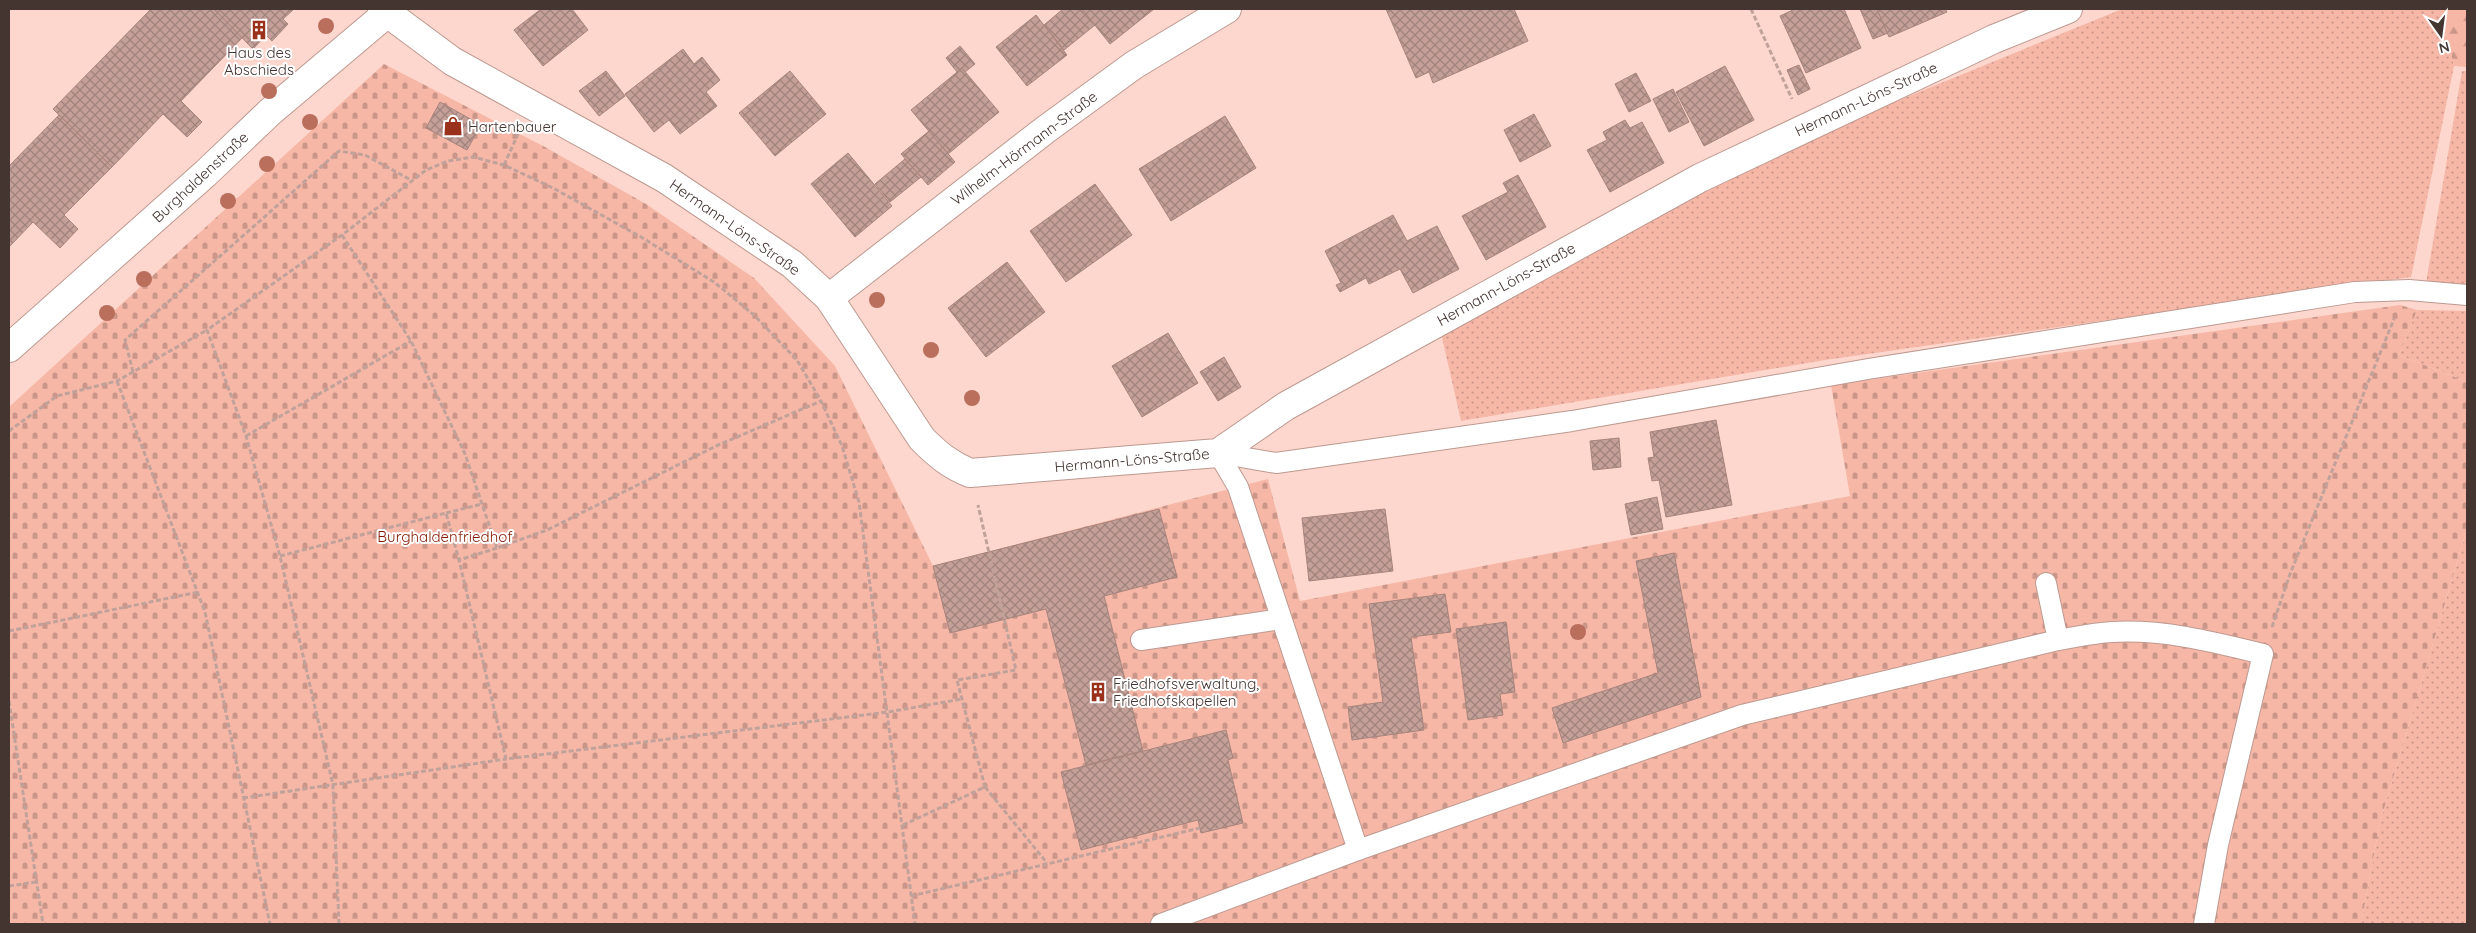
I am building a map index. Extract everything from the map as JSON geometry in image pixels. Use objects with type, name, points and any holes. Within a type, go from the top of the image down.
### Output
[{"type":"street","name":"Wilhelm-Hörmann-Straße","points":[[829,298],[1038,136],[1134,65],[1227,9]]},
{"type":"street","name":"Hermann-Löns-Straße","points":[[386,10],[452,61],[664,178],[792,264],[829,298],[922,439],[941,458],[954,467],[970,473],[1218,453],[1286,406],[1700,178],[1994,39],[2068,9]]},
{"type":"street","name":"Burghaldenstraße","points":[[9,348],[206,174],[270,112],[386,10]]},
{"type":"lane","points":[[1218,453],[1276,462],[1572,421],[1868,369],[2355,292],[2409,290],[2467,295]]},
{"type":"lane","points":[[1218,453],[1238,487],[1358,850]]},
{"type":"lane","points":[[2046,583],[2058,640]]},
{"type":"lane","points":[[1141,640],[1282,619]]},
{"type":"lane","points":[[1161,924],[1358,850],[1742,715],[2058,640],[2111,632],[2157,632],[2203,639],[2263,654],[2218,844],[2204,924]]},
{"type":"path","points":[[1751,9],[1805,127]]},
{"type":"path","points":[[133,372],[126,340],[339,151],[366,155],[412,180]]},
{"type":"path","points":[[9,431],[57,396],[117,381],[207,330],[342,235],[426,170],[448,161],[473,157],[504,165],[553,188],[641,237],[714,282],[754,315],[797,360],[821,401],[842,446],[859,502],[915,924]]},
{"type":"path","points":[[342,235],[411,341],[465,454],[497,548]]},
{"type":"path","points":[[2263,654],[2290,574],[2361,396],[2400,305],[2409,290]]},
{"type":"path","points":[[207,330],[246,436],[280,556],[333,785],[339,924]]},
{"type":"path","points":[[246,436],[411,341]]},
{"type":"path","points":[[117,381],[206,612],[270,924]]},
{"type":"path","points":[[459,560],[547,530],[716,446],[821,401]]},
{"type":"path","points":[[970,473],[1016,670],[957,680],[986,787],[1048,863]]},
{"type":"path","points":[[280,556],[482,504]]},
{"type":"path","points":[[446,514],[459,560],[506,759]]},
{"type":"path","points":[[9,631],[199,592]]},
{"type":"path","points":[[243,798],[506,759],[888,712],[962,699]]},
{"type":"path","points":[[9,701],[42,924]]},
{"type":"path","points":[[903,825],[986,787]]},
{"type":"path","points":[[911,896],[1200,828]]},
{"type":"path","points":[[9,886],[36,882]]},
{"type":"green space","points":[[2122,9],[2440,9],[2454,66],[2411,277],[1825,360],[1461,421],[1441,333],[1809,137]]},
{"type":"green space","points":[[2440,9],[2467,9],[2467,67],[2454,66]]},
{"type":"green space","name":"Burghaldenfriedhof","points":[[384,64],[545,147],[646,204],[754,278],[835,366],[933,566],[1268,479],[1300,601],[1850,496],[1831,385],[2400,305],[2417,310],[2399,355],[2467,382],[2467,529],[2380,822],[2361,924],[9,924],[9,407]]},
{"type":"green space","points":[[2462,71],[2467,71],[2467,284],[2426,283]]},
{"type":"green space","points":[[2417,310],[2467,311],[2467,382],[2399,355]]},
{"type":"green space","points":[[2467,529],[2467,924],[2361,924],[2380,822]]},
{"type":"building","points":[[151,9],[214,9],[243,37],[181,101],[202,122],[187,137],[163,114],[112,167],[53,109]]},
{"type":"building","name":"Haus des Abschieds","points":[[214,9],[294,9],[283,19],[288,24],[272,41],[266,35],[253,49]]},
{"type":"building","points":[[541,9],[572,9],[588,30],[543,66],[514,30]]},
{"type":"building","points":[[1063,9],[1082,9],[1095,25],[1064,50],[1044,25]]},
{"type":"building","points":[[1082,9],[1154,9],[1110,44]]},
{"type":"building","points":[[1386,9],[1514,9],[1528,41],[1433,83],[1429,72],[1416,78]]},
{"type":"building","points":[[1795,9],[1844,9],[1861,48],[1806,73],[1780,16]]},
{"type":"building","points":[[1860,9],[1877,9],[1888,33],[1873,39]]},
{"type":"building","points":[[1877,9],[1945,9],[1947,12],[1889,37]]},
{"type":"building","points":[[1036,15],[1067,55],[1027,86],[996,47]]},
{"type":"building","points":[[960,46],[975,64],[965,72],[962,68],[957,72],[946,58]]},
{"type":"building","points":[[683,49],[694,64],[702,57],[720,80],[706,92],[717,106],[680,134],[669,120],[654,132],[625,94]]},
{"type":"building","points":[[1799,65],[1810,89],[1798,95],[1787,70]]},
{"type":"building","points":[[1725,66],[1754,120],[1704,146],[1676,92]]},
{"type":"building","points":[[962,68],[999,112],[948,154],[911,110]]},
{"type":"building","points":[[606,71],[625,96],[599,116],[579,91]]},
{"type":"building","points":[[790,71],[826,114],[775,156],[739,113]]},
{"type":"building","points":[[1636,73],[1651,101],[1629,112],[1615,84]]},
{"type":"building","points":[[1673,89],[1689,122],[1669,132],[1653,99]]},
{"type":"building","name":"Hartenbauer","points":[[440,102],[481,125],[467,150],[426,128]]},
{"type":"building","points":[[1534,114],[1551,146],[1520,162],[1504,130]]},
{"type":"building","points":[[59,115],[112,167],[64,215],[78,229],[60,248],[33,222],[9,247],[9,166]]},
{"type":"building","points":[[1225,116],[1256,168],[1171,221],[1139,169]]},
{"type":"building","points":[[1625,120],[1630,128],[1642,122],[1664,163],[1610,192],[1587,150],[1607,140],[1603,132]]},
{"type":"building","points":[[929,131],[955,162],[928,185],[901,154]]},
{"type":"building","points":[[848,153],[892,206],[855,237],[811,184]]},
{"type":"building","points":[[905,159],[921,177],[890,202],[875,184]]},
{"type":"building","points":[[1518,175],[1546,227],[1486,260],[1462,216],[1508,192],[1503,183]]},
{"type":"building","points":[[1095,184],[1132,235],[1066,282],[1030,231]]},
{"type":"building","points":[[1393,215],[1407,241],[1437,226],[1459,269],[1413,293],[1400,269],[1369,284],[1366,278],[1340,292],[1336,285],[1341,283],[1325,251]]},
{"type":"building","points":[[1007,262],[1045,312],[986,357],[948,308]]},
{"type":"building","points":[[1168,333],[1198,383],[1142,417],[1112,366]]},
{"type":"building","points":[[1224,357],[1241,387],[1218,401],[1200,372]]},
{"type":"building","points":[[1716,420],[1732,505],[1666,517],[1659,480],[1652,481],[1648,458],[1654,457],[1650,432]]},
{"type":"building","points":[[1619,438],[1621,467],[1593,470],[1590,441]]},
{"type":"building","points":[[1657,497],[1663,529],[1631,535],[1625,504]]},
{"type":"building","name":"Friedhofsverwaltung, Friedhofskapellen","points":[[1159,509],[1177,577],[1104,596],[1143,751],[1086,765],[1046,609],[950,633],[933,566]]},
{"type":"building","points":[[1385,509],[1393,571],[1309,581],[1302,518]]},
{"type":"building","points":[[1674,553],[1701,697],[1563,743],[1552,708],[1658,673],[1636,561]]},
{"type":"building","points":[[1445,594],[1451,632],[1411,637],[1424,730],[1352,740],[1348,707],[1383,702],[1369,604]]},
{"type":"building","points":[[1506,622],[1515,692],[1500,694],[1503,715],[1468,720],[1456,629]]},
{"type":"building","points":[[1226,730],[1233,758],[1228,760],[1243,823],[1201,833],[1198,820],[1081,850],[1061,772]]},
{"type":"place","name":"Haus des Abschieds","points":[[259,30]]},
{"type":"place","name":"Hartenbauer","points":[[453,126]]},
{"type":"place","name":"Friedhofsverwaltung, Friedhofskapellen","points":[[1098,692]]}]
